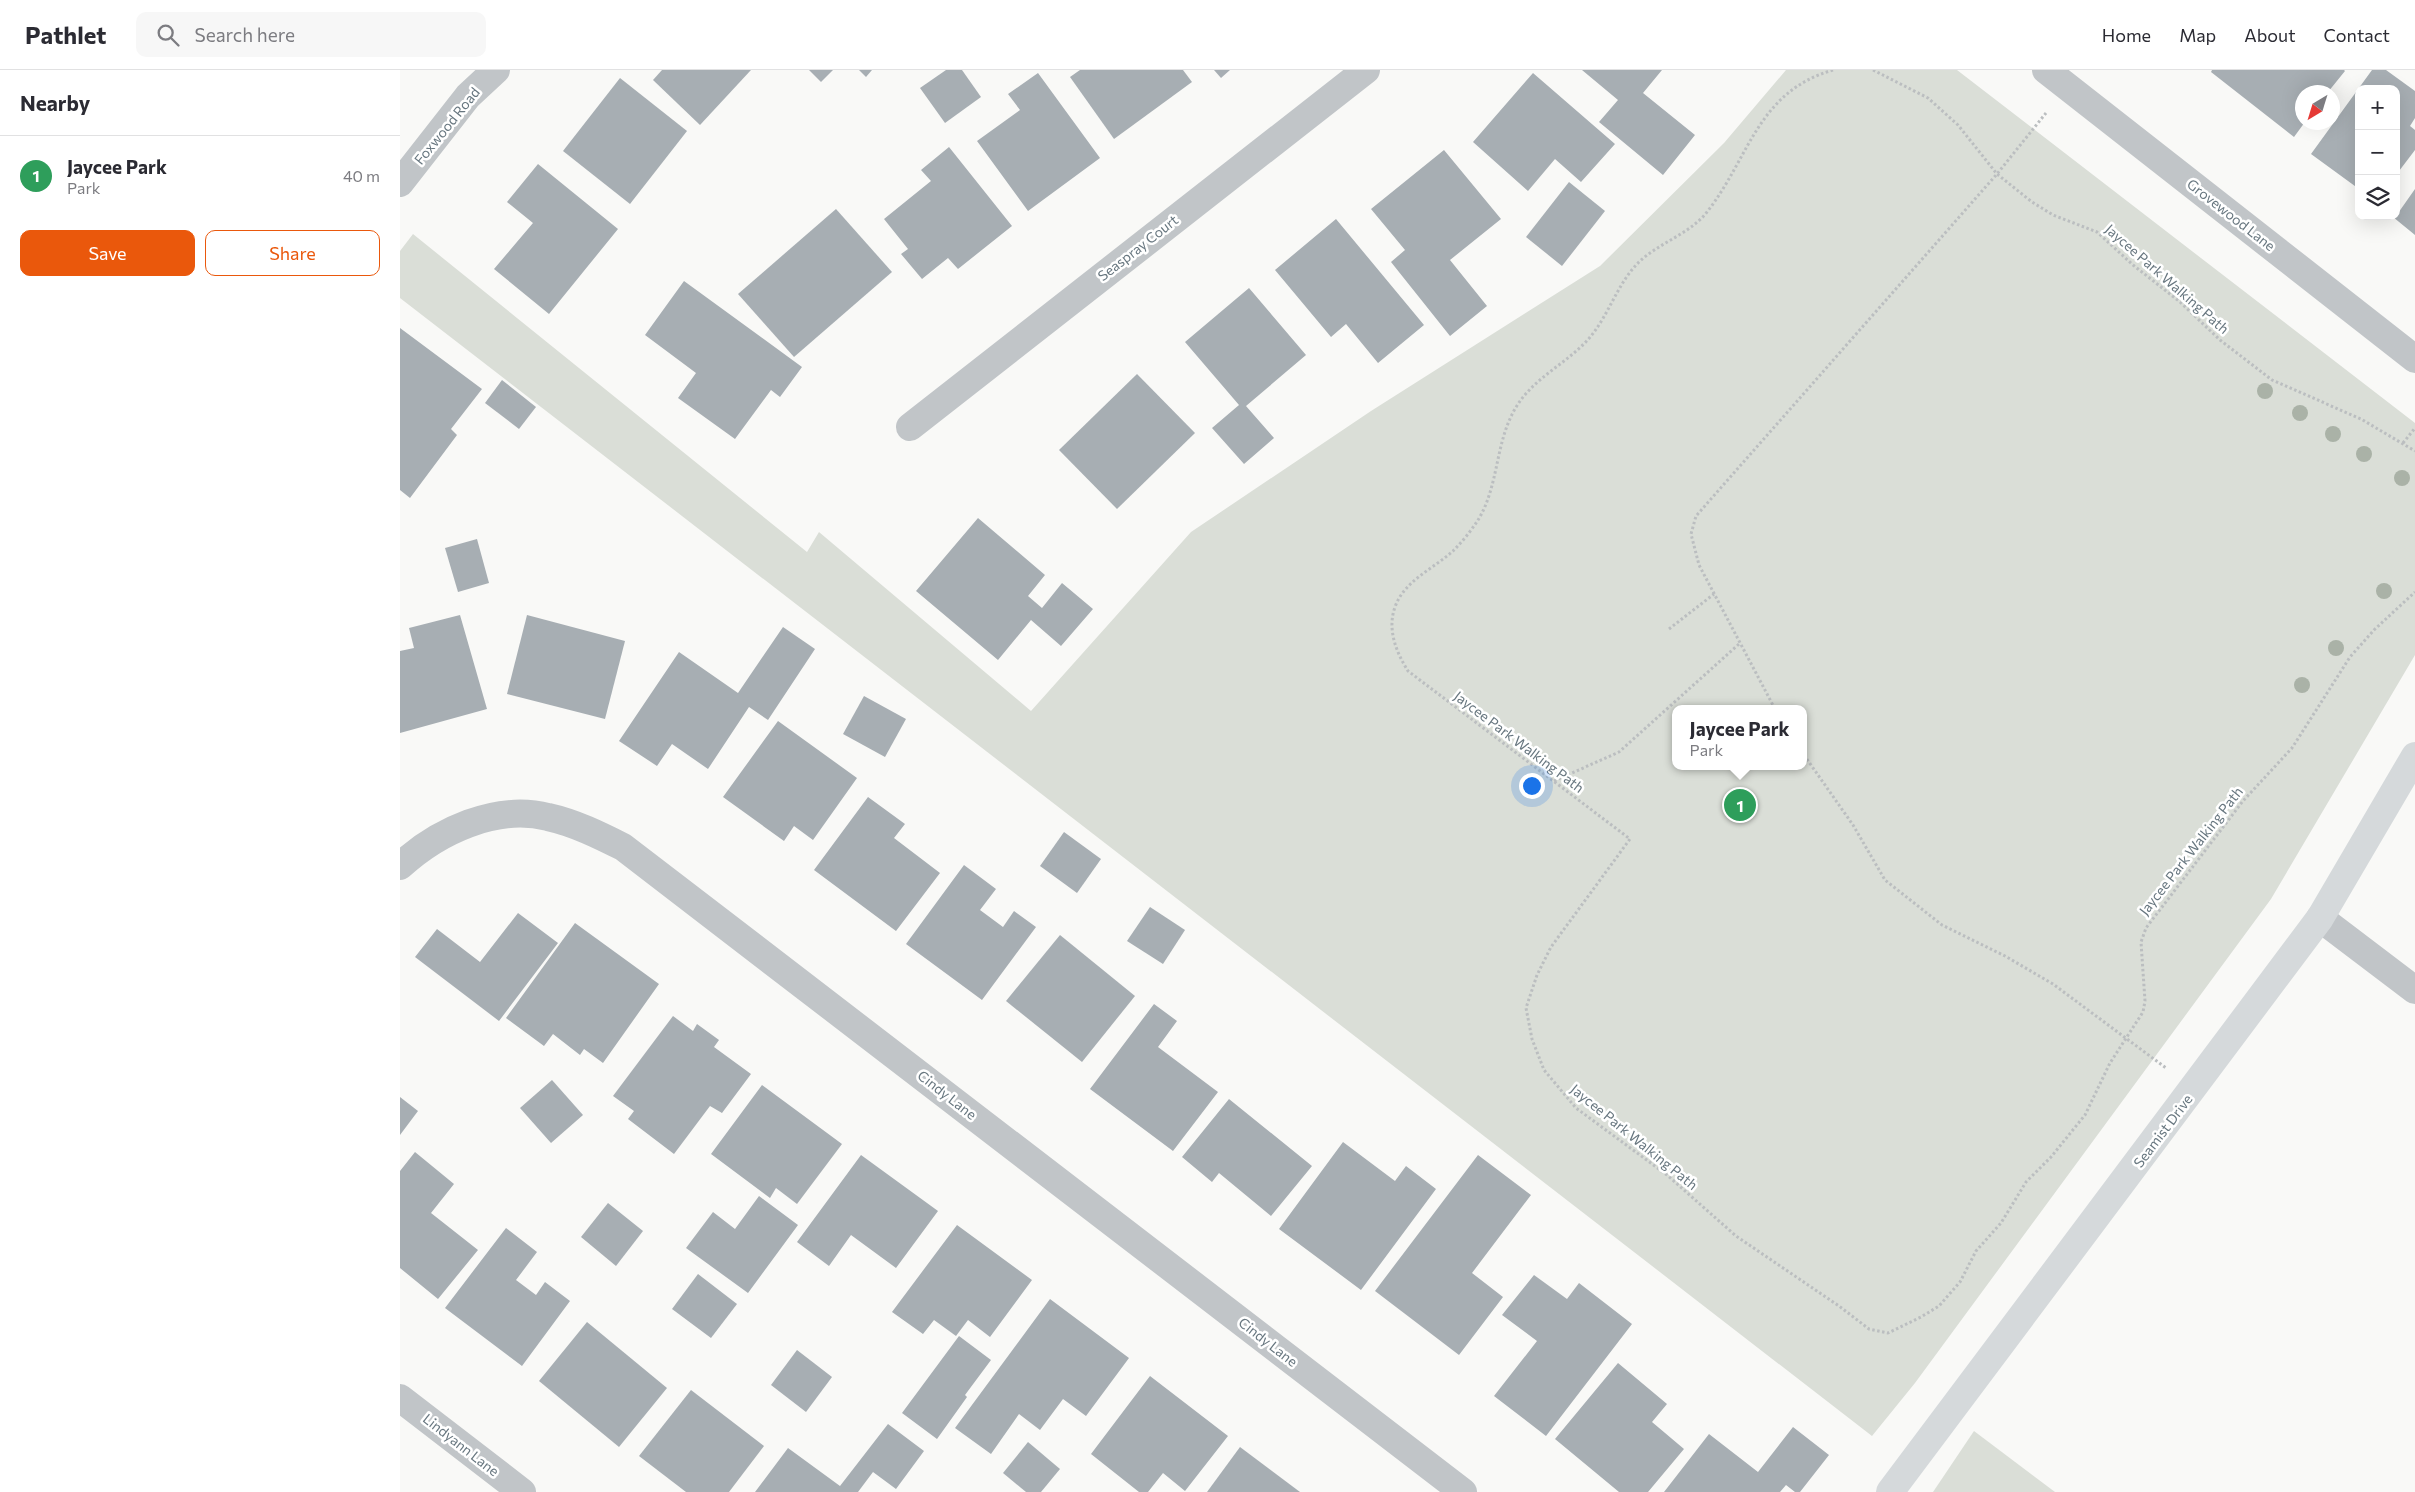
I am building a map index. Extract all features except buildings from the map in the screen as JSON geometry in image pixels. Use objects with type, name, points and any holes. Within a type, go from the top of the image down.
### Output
[{"type":"street","name":"Foxwood Road","points":[[400,183],[468,96],[496,70]]},
{"type":"street","name":"Seaspray Court","points":[[910,427],[1366,70]]},
{"type":"street","name":"Grovewood Lane","points":[[2046,70],[2415,359]]},
{"type":"street","name":"Seamist Drive","points":[[1890,1492],[2194,1090],[2320,918],[2415,756]]},
{"type":"street","name":"Cindy Lane","points":[[400,866],[431,841],[457,828],[489,817],[518,814],[546,816],[584,827],[623,847],[1463,1492]]},
{"type":"street","points":[[2320,918],[2415,990]]},
{"type":"street","name":"Lindyann Lane","points":[[400,1398],[522,1492]]},
{"type":"path","name":"Jaycee Park Walking Path","points":[[1834,70],[1820,74],[1782,97],[1757,127],[1732,177],[1706,214],[1637,264],[1590,337],[1523,396],[1506,426],[1488,497],[1478,519],[1453,550],[1401,593],[1394,609],[1392,626],[1394,642],[1398,656],[1408,670],[1630,839],[1551,948],[1536,975],[1526,1008],[1532,1039],[1544,1070],[1576,1108],[1667,1175],[1736,1236],[1839,1306],[1869,1329],[1888,1332],[1905,1326],[1939,1306],[1960,1282],[1976,1250],[2001,1223],[2026,1182],[2051,1157],[2085,1115],[2110,1063],[2125,1037],[2143,1012],[2145,1001],[2141,942],[2146,928],[2244,801],[2292,748],[2350,657],[2374,630],[2415,592]]},
{"type":"path","name":"Jaycee Park Walking Path","points":[[1873,70],[1912,88],[1942,108],[1997,174],[2032,202],[2053,215],[2097,232],[2133,265],[2180,302],[2228,347],[2272,380],[2361,419],[2415,451]]},
{"type":"path","points":[[1772,705],[1699,565],[1691,534],[1696,516],[1997,174],[2068,87]]},
{"type":"path","points":[[2403,443],[2415,428]]},
{"type":"path","points":[[1669,629],[1714,594]]},
{"type":"path","points":[[1553,782],[1619,752],[1739,644]]},
{"type":"path","points":[[1807,759],[1853,825],[1885,880],[1942,925],[2005,956],[2053,984],[2194,1090]]},
{"type":"shaded area","points":[[1786,70],[1957,70],[2415,423],[2415,655],[2271,899],[1915,1383],[1872,1436],[400,298],[400,251],[413,234],[807,552],[819,532],[1031,711],[1191,532],[1371,411],[1600,266],[1724,143]]},
{"type":"shaded area","points":[[1974,1431],[2055,1492],[1933,1492]]},
{"type":"place","name":"Jaycee Park","points":[[1740,805]]}]
